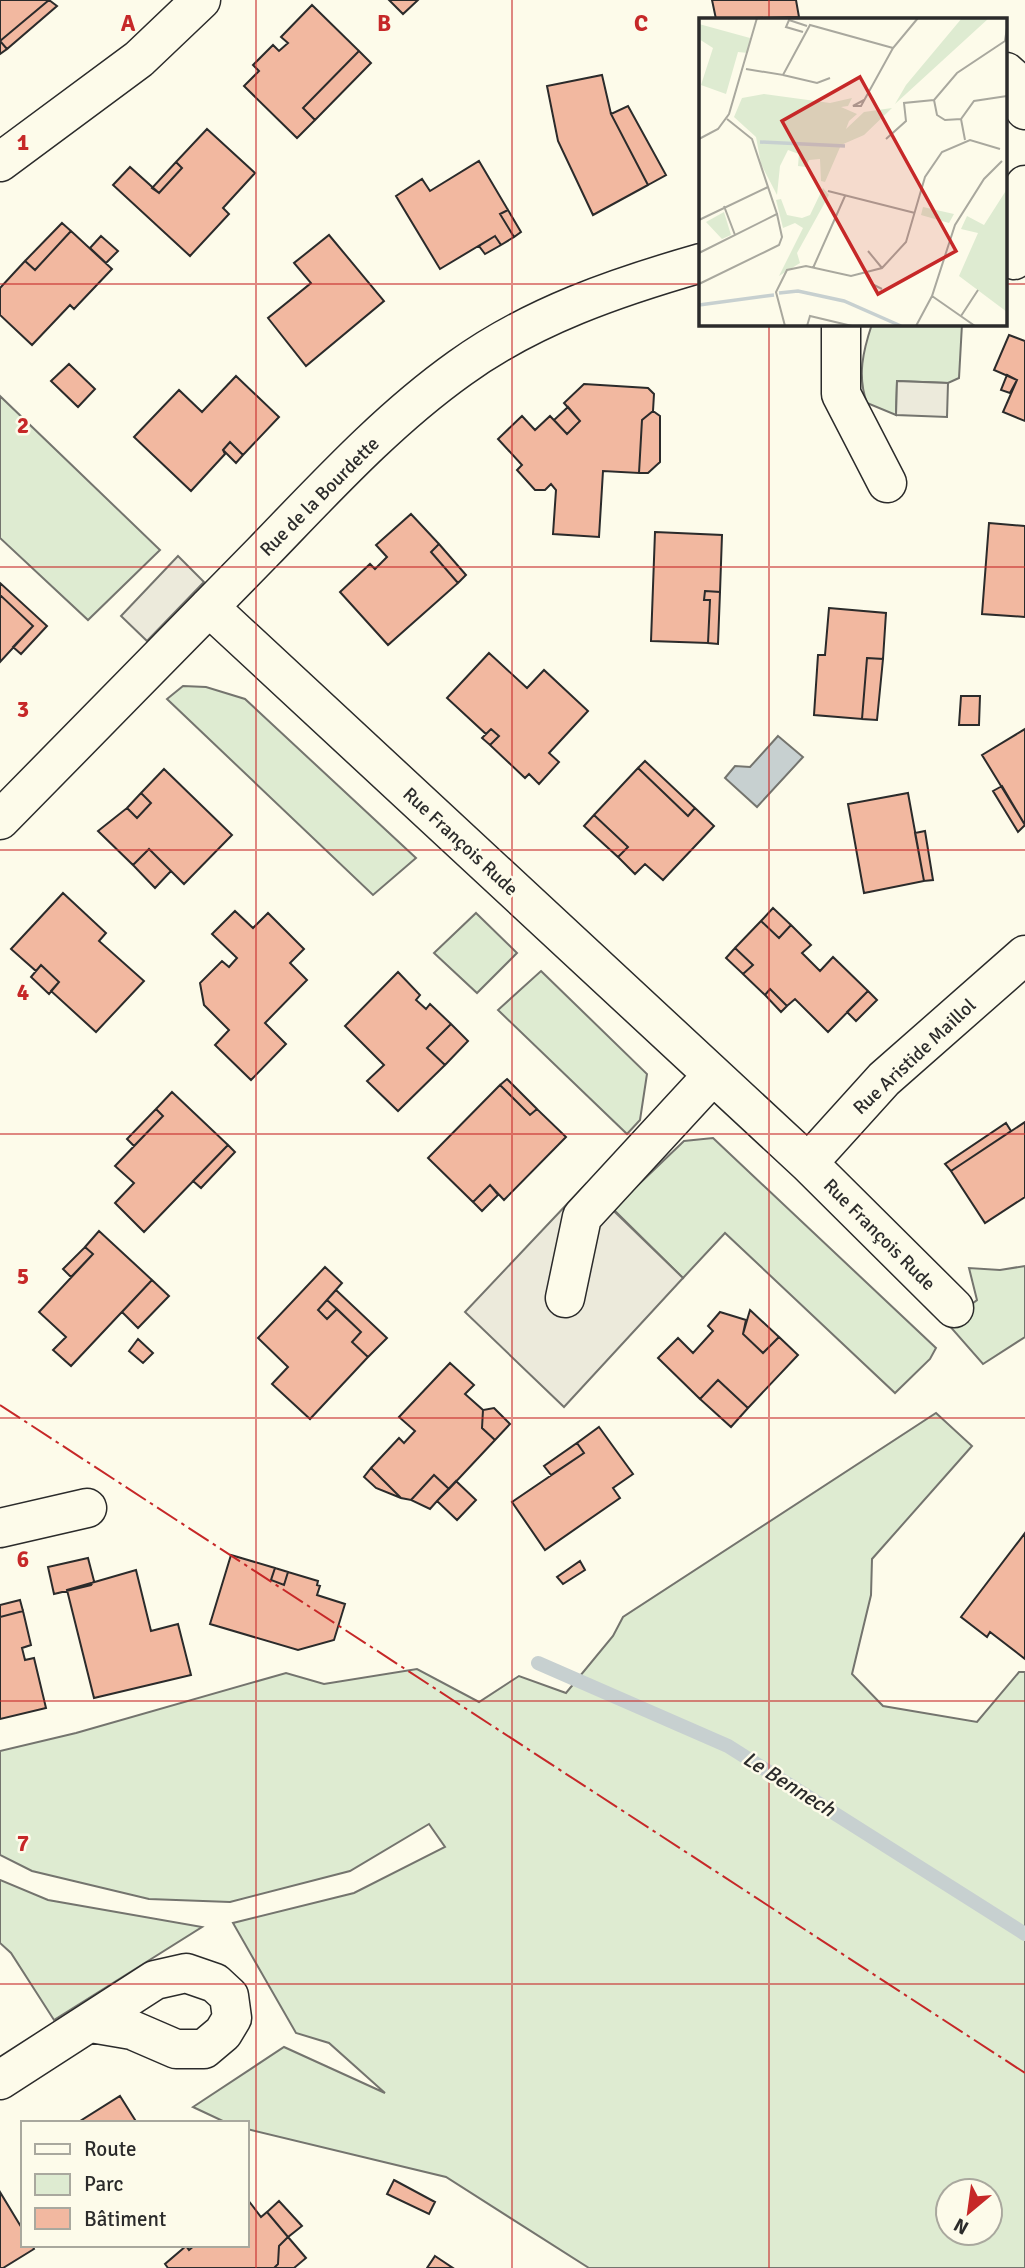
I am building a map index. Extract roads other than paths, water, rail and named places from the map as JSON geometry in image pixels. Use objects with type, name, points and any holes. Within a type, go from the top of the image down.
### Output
[{"type":"street","points":[[0,162],[139,59],[201,0]]},
{"type":"street","points":[[1007,73],[1016,80],[1025,110]]},
{"type":"street","points":[[1015,260],[1025,185]]},
{"type":"street","name":"Rue de la Bourdette","points":[[0,820],[394,421],[461,367],[538,322],[617,287],[699,264]]},
{"type":"street","points":[[841,326],[841,394],[887,483]]},
{"type":"street","name":"Rue François Rude","points":[[209,607],[808,1163],[954,1308]]},
{"type":"street","name":"Rue Aristide Maillol","points":[[808,1163],[884,1079],[1025,955]]},
{"type":"street","points":[[565,1298],[582,1217],[712,1076]]},
{"type":"street","points":[[0,1528],[87,1508]]},
{"type":"street","points":[[0,2080],[91,2023]]},
{"type":"waterway","name":"Le Bennech","points":[[538,1663],[728,1746],[1025,1934]]}]
